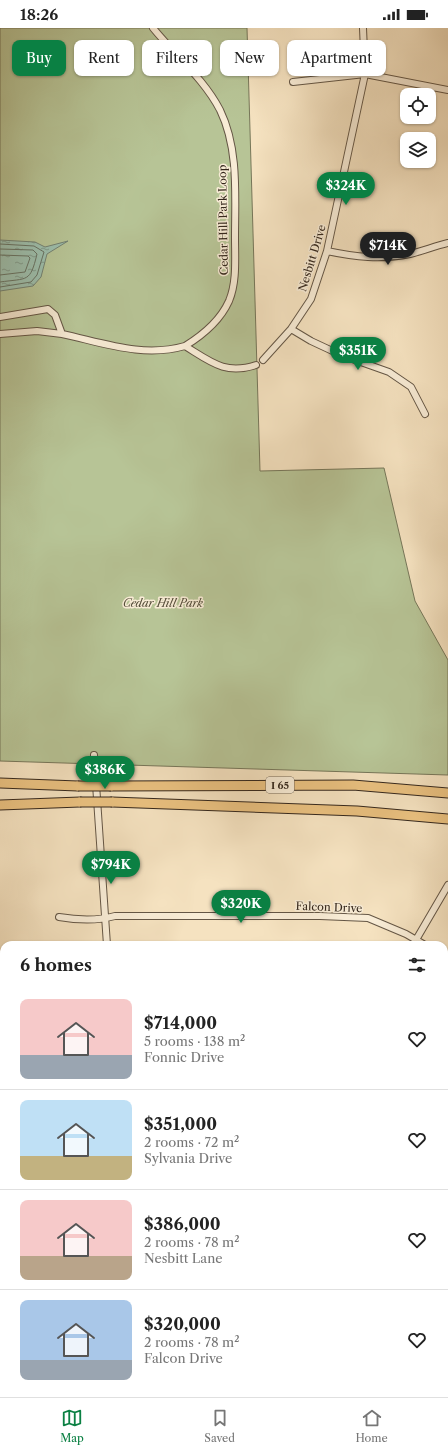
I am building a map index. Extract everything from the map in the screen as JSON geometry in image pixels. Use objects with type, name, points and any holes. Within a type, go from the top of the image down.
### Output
[{"type":"highway","name":"I 65","points":[[0,783],[78,786],[353,785],[448,793]]},
{"type":"highway","name":"I 65","points":[[0,805],[112,802],[357,811],[448,819]]},
{"type":"street","name":"Cedar Hill Park Loop","points":[[153,28],[215,101],[224,122],[234,168],[235,273],[232,293],[224,309],[212,325],[185,346]]},
{"type":"street","name":"Nesbitt Drive","points":[[363,28],[364,40]]},
{"type":"street","points":[[293,82],[347,76]]},
{"type":"street","name":"Nesbitt Drive","points":[[263,360],[291,329],[311,299],[327,251],[365,76]]},
{"type":"street","points":[[375,76],[448,90]]},
{"type":"street","points":[[327,251],[360,258],[379,258],[409,254],[448,243]]},
{"type":"street","points":[[0,317],[48,309],[55,314],[62,334]]},
{"type":"street","points":[[291,329],[311,341],[341,355],[389,372],[411,387],[425,414]]},
{"type":"street","points":[[0,334],[37,331],[62,334],[143,351],[159,352],[185,346],[215,364],[228,369],[243,369],[256,365]]},
{"type":"street","points":[[94,755],[107,941]]},
{"type":"street","points":[[415,941],[448,885]]},
{"type":"street","name":"Falcon Drive","points":[[59,917],[105,918],[139,915],[341,916],[371,919],[412,941]]},
{"type":"green space","name":"Cedar Hill Park","points":[[0,28],[247,28],[247,40],[220,40],[220,76],[248,76],[260,471],[384,468],[415,601],[448,660],[448,775],[0,761]]},
{"type":"water","points":[[0,240],[35,242],[45,247],[68,241],[47,254],[41,277],[33,286],[0,291]]}]
